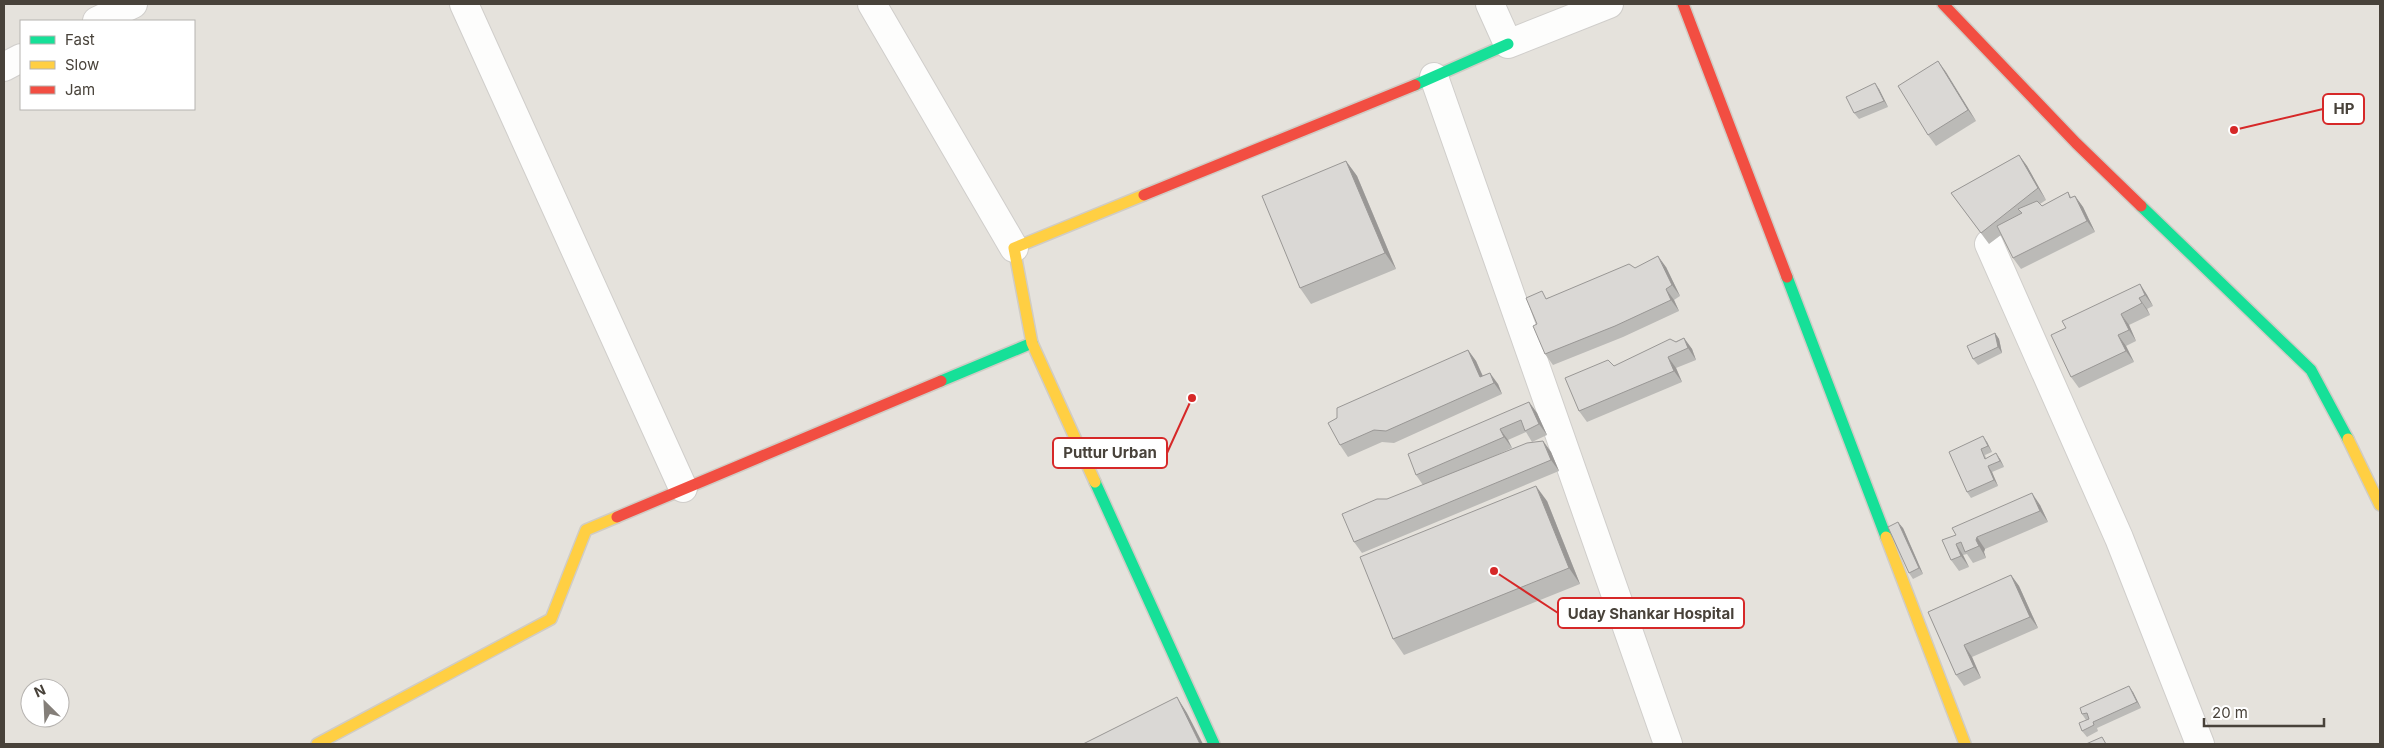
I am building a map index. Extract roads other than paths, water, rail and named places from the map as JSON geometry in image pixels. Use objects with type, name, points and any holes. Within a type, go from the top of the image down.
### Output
[{"type":"street","points":[[99,20],[133,4]]},
{"type":"street","points":[[464,4],[683,488]]},
{"type":"street","points":[[872,4],[1014,248],[1032,343],[1214,744]]},
{"type":"street","points":[[1490,4],[1508,44]]},
{"type":"street","points":[[1014,248],[1609,4]]},
{"type":"street","points":[[1683,4],[1965,744]]},
{"type":"street","points":[[1943,4],[2076,143],[2311,370],[2380,505]]},
{"type":"street","points":[[4,66],[20,58]]},
{"type":"street","points":[[1434,77],[1668,744]]},
{"type":"street","points":[[1989,244],[2120,538],[2200,744]]},
{"type":"street","points":[[317,744],[551,619],[586,530],[1032,343]]},
{"type":"place","name":"HP","points":[[2234,130]]},
{"type":"place","name":"Puttur Urban","points":[[1192,398]]},
{"type":"place","name":"Uday Shankar Hospital","points":[[1494,571]]}]
